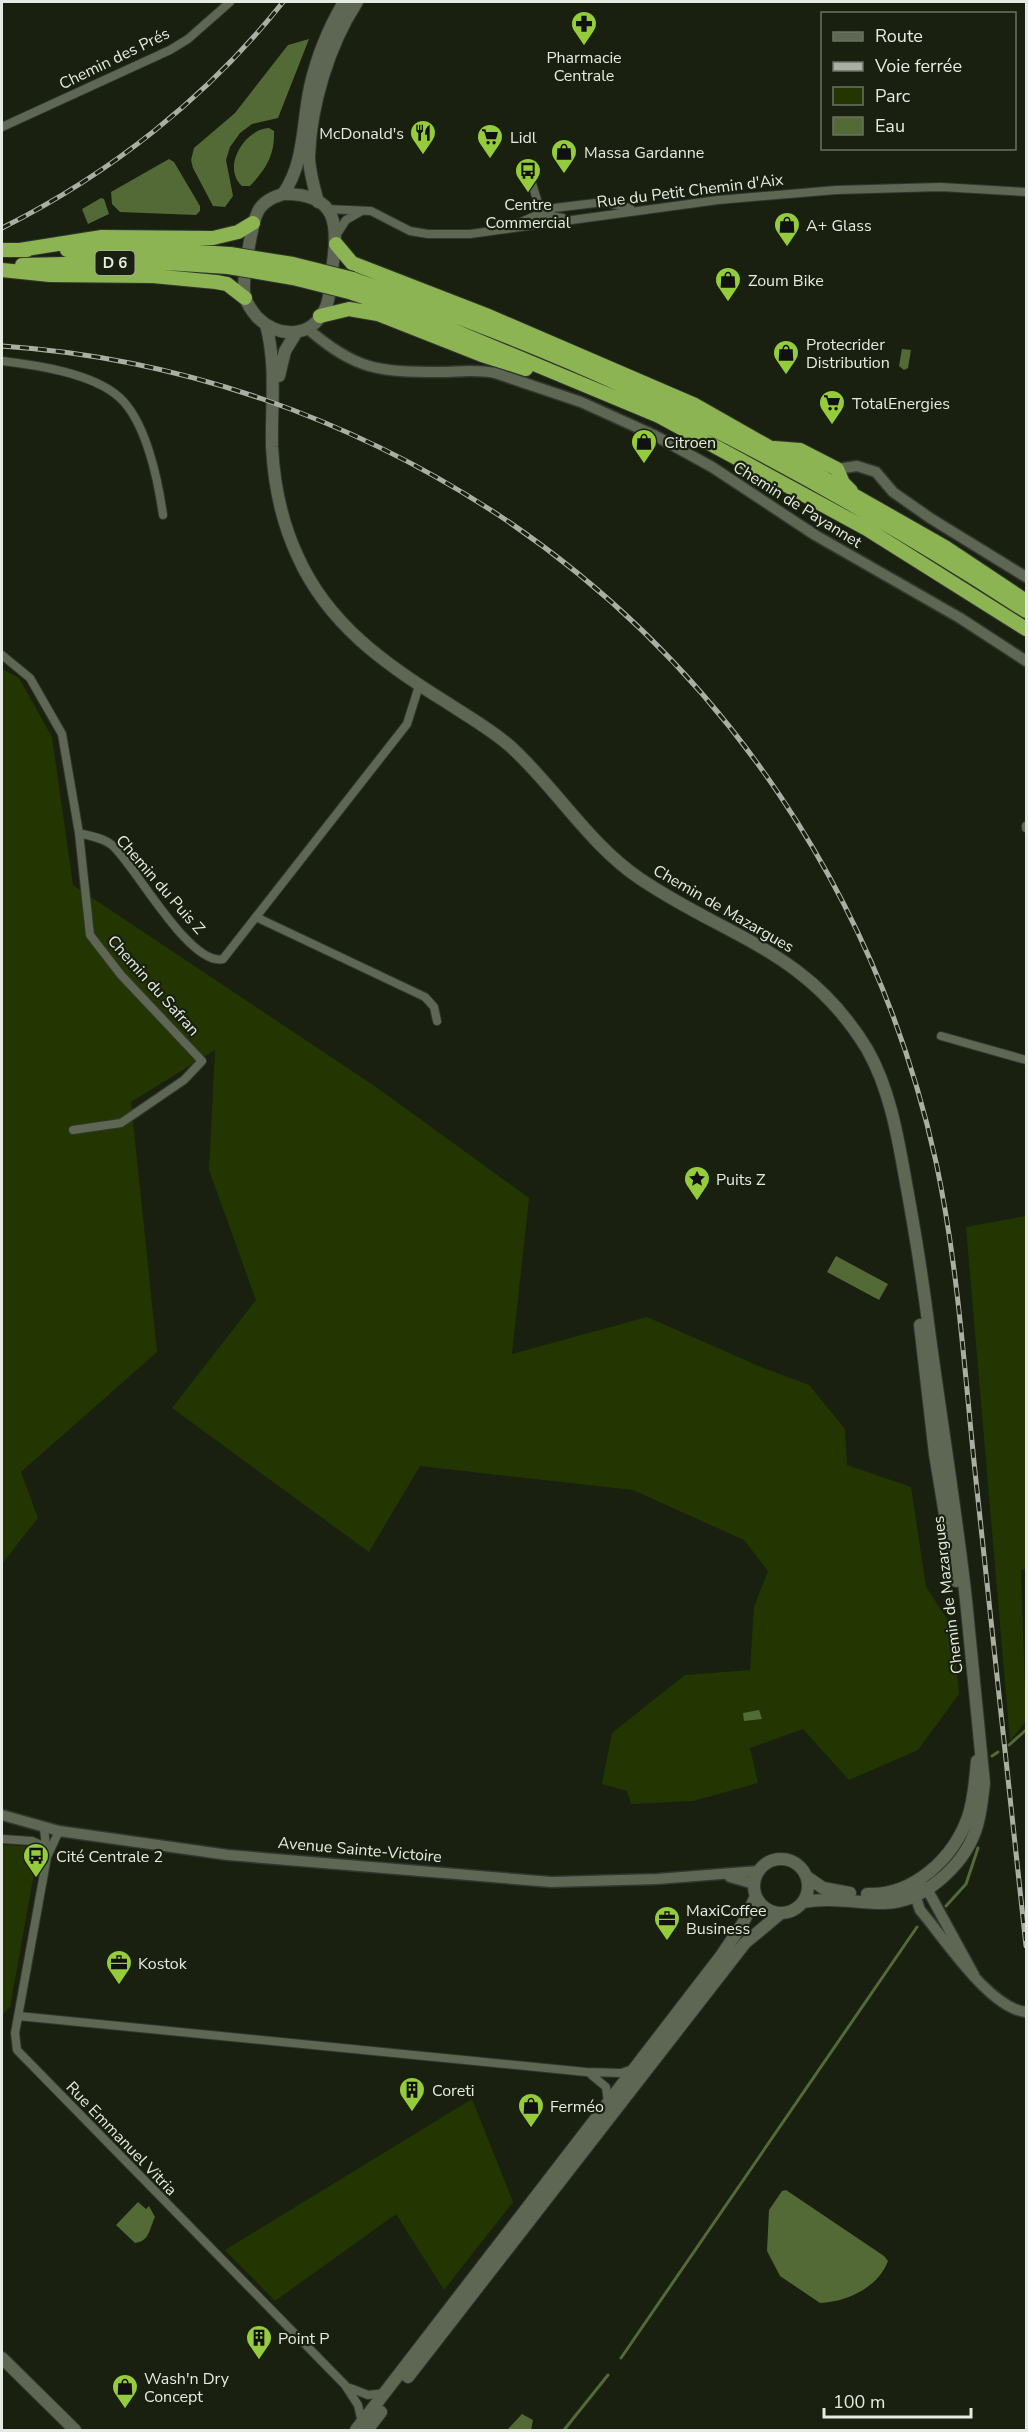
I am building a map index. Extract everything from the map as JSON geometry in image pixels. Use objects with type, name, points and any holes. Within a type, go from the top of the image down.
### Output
[{"type":"highway","points":[[20,250],[102,237],[213,238],[238,232],[253,223]]},
{"type":"highway","points":[[336,239],[352,263],[414,285],[652,384],[695,405],[945,548],[1026,601]]},
{"type":"highway","name":"D 6","points":[[2,250],[150,249],[229,261]]},
{"type":"highway","name":"D 6","points":[[2,265],[229,261],[293,264],[351,285],[421,317],[659,416],[867,529],[1026,629]]},
{"type":"highway","points":[[2,270],[216,282],[227,284],[245,298]]},
{"type":"highway","name":"D 6","points":[[351,285],[437,308],[622,386],[743,446],[868,514],[1026,611]]},
{"type":"highway","points":[[320,316],[349,309],[378,314],[482,355],[608,395]]},
{"type":"highway","points":[[764,445],[784,450],[800,450],[837,469],[845,486],[857,497]]},
{"type":"main road","points":[[283,194],[297,171],[310,86],[322,42],[344,2]]},
{"type":"main road","points":[[322,205],[303,195],[283,194],[262,204],[253,223],[245,298],[254,313],[266,325],[280,331],[296,333],[308,330],[327,304],[336,239],[335,223],[322,205],[310,165],[315,117],[332,51],[357,2]]},
{"type":"main road","name":"Chemin de Mazargues","points":[[266,325],[274,366],[273,422],[276,484],[281,510],[300,562],[332,613],[354,637],[391,668],[504,741],[529,764],[611,856],[632,874],[656,890],[757,942],[791,964],[836,1006],[870,1054],[883,1084],[901,1154],[935,1454],[973,1683],[978,1730]]},
{"type":"main road","name":"Chemin de Mazargues","points":[[273,422],[282,361],[296,333]]},
{"type":"main road","points":[[362,2428],[386,2393],[721,1956],[743,1923],[759,1871],[770,1862],[783,1859],[797,1864],[807,1877],[823,1888],[843,1892],[880,1894],[916,1881],[928,1873],[953,1848],[969,1816],[974,1791],[978,1730]]},
{"type":"main road","points":[[755,1890],[766,1908],[781,1913],[789,1912],[803,1902],[838,1898],[886,1903],[915,1895],[927,1889],[948,1872],[962,1855],[974,1834],[981,1812],[984,1783],[978,1730]]},
{"type":"main road","points":[[803,1902],[808,1886],[807,1877]]},
{"type":"main road","points":[[362,2428],[730,1961],[761,1927],[781,1913]]},
{"type":"main road","points":[[2,2358],[75,2430]]},
{"type":"main road","points":[[2,2367],[65,2430]]},
{"type":"street","name":"Chemin des Prés","points":[[2,127],[170,50],[188,39],[230,2]]},
{"type":"street","points":[[530,177],[543,213]]},
{"type":"street","name":"Rue du Petit Chemin d'Aix","points":[[322,205],[363,210],[381,215],[410,231],[428,234],[470,234],[718,200],[836,190],[940,188],[1026,192]]},
{"type":"street","points":[[506,229],[554,208],[604,202],[616,207],[645,210]]},
{"type":"street","points":[[336,239],[349,218],[363,210]]},
{"type":"street","points":[[543,213],[574,219]]},
{"type":"street","name":"Chemin de Payannet","points":[[308,330],[339,355],[355,363],[410,371],[478,370],[495,373],[621,419],[704,462],[816,535],[960,618],[1026,661]]},
{"type":"street","points":[[2,361],[44,367],[90,381],[111,391],[122,400],[135,419],[153,466],[164,515]]},
{"type":"street","points":[[837,469],[857,466],[876,472],[889,489],[1026,576]]},
{"type":"street","name":"Chemin du Safran","points":[[2,655],[30,678],[62,734],[79,833],[90,935],[120,975],[202,1061],[184,1080],[120,1123],[73,1130]]},
{"type":"street","points":[[420,686],[407,724],[258,918],[425,997],[434,1007],[437,1021]]},
{"type":"street","name":"Chemin du Puis Z","points":[[79,833],[112,844],[174,924],[204,955],[217,961],[229,955],[258,918]]},
{"type":"street","points":[[941,1036],[1026,1060]]},
{"type":"street","name":"Avenue Sainte-Victoire","points":[[2,1815],[59,1831],[228,1855],[551,1882],[718,1875],[759,1871]]},
{"type":"street","points":[[44,1828],[48,1852]]},
{"type":"street","points":[[48,1852],[59,1831]]},
{"type":"street","points":[[2,1839],[32,1841],[48,1852]]},
{"type":"street","name":"Rue Emmanuel Vitria","points":[[48,1852],[15,2033],[17,2050],[345,2385]]},
{"type":"street","name":"Avenue Sainte-Victoire","points":[[718,1875],[755,1890]]},
{"type":"street","points":[[916,1881],[927,1889],[974,1975]]},
{"type":"street","points":[[916,1881],[915,1895],[920,1910],[974,1975],[994,1998],[1017,2011],[1026,2012]]},
{"type":"street","points":[[18,2016],[586,2072],[621,2073],[634,2069]]},
{"type":"street","points":[[586,2072],[603,2083],[608,2091],[608,2102]]},
{"type":"street","points":[[345,2385],[358,2404],[362,2428]]},
{"type":"street","points":[[345,2385],[362,2394],[386,2393]]},
{"type":"green space","points":[[2,669],[19,678],[52,737],[73,885],[376,1087],[529,1198],[512,1354],[647,1317],[761,1367],[809,1385],[845,1429],[847,1465],[911,1487],[926,1587],[953,1628],[959,1694],[918,1750],[849,1780],[803,1729],[750,1748],[758,1783],[693,1801],[631,1804],[627,1791],[602,1784],[612,1733],[685,1675],[750,1670],[754,1607],[768,1571],[744,1540],[633,1490],[420,1466],[369,1552],[172,1408],[256,1300],[209,1170],[215,1050],[131,1102],[157,1352],[21,1472],[38,1518],[2,1564]]},
{"type":"green space","points":[[1026,1216],[1026,1569],[1021,1570],[1026,1721],[1010,1741],[966,1227]]},
{"type":"green space","points":[[2,1845],[26,1846],[33,1850],[36,1862],[10,2007],[2,2015]]},
{"type":"green space","points":[[472,2099],[513,2202],[444,2290],[396,2214],[275,2301],[225,2250]]},
{"type":"water","points":[[309,39],[278,118],[252,124],[240,133],[230,147],[226,160],[233,196],[225,207],[213,206],[193,168],[191,160],[194,148],[235,113],[288,45]]},
{"type":"water","points":[[269,128],[274,131],[274,140],[268,161],[261,174],[250,186],[242,186],[236,178],[234,169],[239,150],[252,135]]},
{"type":"water","points":[[169,159],[174,162],[200,206],[200,211],[196,215],[120,212],[112,204],[111,192]]},
{"type":"water","points":[[101,198],[104,199],[109,214],[88,224],[82,209]]},
{"type":"water","points":[[902,349],[911,350],[908,368],[904,370],[899,366]]},
{"type":"water","points":[[836,1256],[888,1284],[879,1300],[827,1272]]},
{"type":"water","points":[[759,1710],[762,1719],[744,1721],[743,1713]]},
{"type":"water","points":[[786,2190],[884,2256],[888,2261],[877,2279],[860,2292],[840,2300],[820,2303],[780,2276],[767,2251],[769,2210],[782,2191]]},
{"type":"water","points":[[138,2202],[146,2209],[149,2206],[155,2217],[144,2240],[135,2243],[116,2225]]},
{"type":"water","points":[[522,2414],[533,2420],[531,2430],[507,2430]]},
{"type":"waterway","points":[[1009,1745],[1026,1730]]},
{"type":"waterway","points":[[992,1756],[998,1752]]},
{"type":"waterway","points":[[946,1906],[966,1884],[978,1848]]},
{"type":"waterway","points":[[621,2358],[917,1927]]},
{"type":"waterway","points":[[564,2430],[608,2375]]},
{"type":"railway","points":[[2,228],[81,183],[119,158],[155,130],[223,70],[283,2]]},
{"type":"railway","points":[[2,346],[68,353],[134,364],[199,379],[324,422],[443,481],[500,516],[581,576],[655,643],[722,717],[781,797],[832,882],[875,971],[910,1065],[936,1162],[961,1326],[1026,1946]]},
{"type":"place","name":"Pharmacie Centrale","points":[[584,47]]},
{"type":"place","name":"McDonald's","points":[[423,156]]},
{"type":"place","name":"Lidl","points":[[490,160]]},
{"type":"place","name":"Massa Gardanne","points":[[564,175]]},
{"type":"place","name":"Centre Commercial","points":[[528,194]]},
{"type":"place","name":"A+ Glass","points":[[787,248]]},
{"type":"place","name":"Zoum Bike","points":[[728,303]]},
{"type":"place","name":"Protecrider Distribution","points":[[786,376]]},
{"type":"place","name":"TotalEnergies","points":[[832,426]]},
{"type":"place","name":"Citroen","points":[[644,465]]},
{"type":"place","name":"Puits Z","points":[[697,1202]]},
{"type":"place","name":"Cité Centrale 2","points":[[36,1879]]},
{"type":"place","name":"MaxiCoffee Business","points":[[667,1942]]},
{"type":"place","name":"Kostok","points":[[119,1986]]},
{"type":"place","name":"Coreti","points":[[412,2113]]},
{"type":"place","name":"Ferméo","points":[[531,2129]]},
{"type":"place","name":"Point P","points":[[259,2361]]},
{"type":"place","name":"Wash'n Dry Concept","points":[[125,2410]]}]
